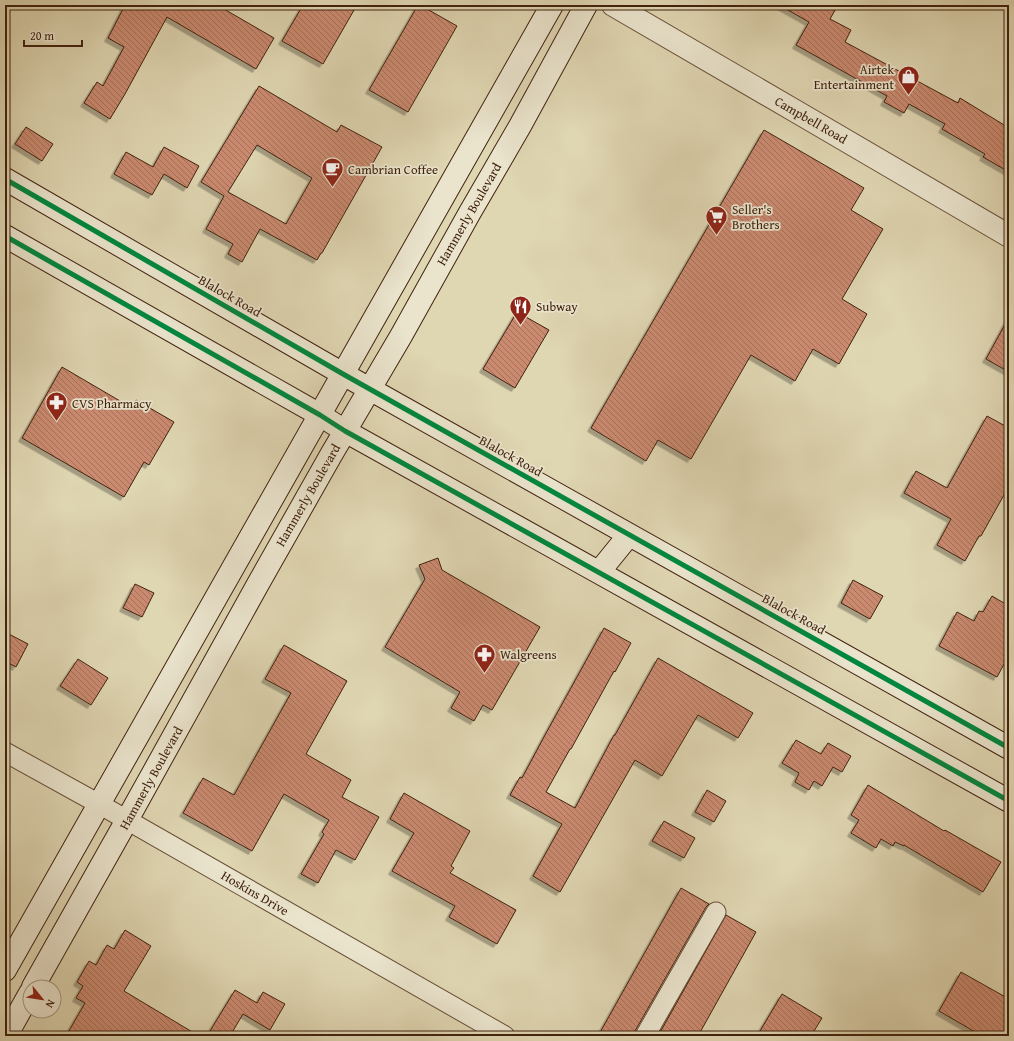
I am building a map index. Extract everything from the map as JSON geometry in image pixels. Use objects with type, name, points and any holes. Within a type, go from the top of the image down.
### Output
[{"type":"main road","points":[[5,970],[552,5]]},
{"type":"main road","name":"Hammerly Boulevard","points":[[38,979],[128,820],[251,597],[520,126],[586,5]]},
{"type":"main road","name":"Campbell Road","points":[[613,5],[1009,236]]},
{"type":"main road","name":"Blalock Road","points":[[5,179],[343,374],[1009,748]]},
{"type":"main road","points":[[5,236],[320,415],[345,431],[1007,797]]},
{"type":"main road","points":[[599,572],[629,535]]},
{"type":"main road","points":[[6,1036],[22,1007]]},
{"type":"street","name":"Hoskins Drive","points":[[5,752],[128,820],[505,1036]]},
{"type":"street","points":[[645,1036],[716,912]]},
{"type":"building","points":[[125,5],[217,5],[274,38],[256,69],[167,17],[110,119],[84,103],[97,82],[103,86],[124,47],[108,38]]},
{"type":"building","points":[[303,5],[357,5],[323,64],[282,41]]},
{"type":"building","points":[[418,5],[457,26],[408,112],[369,90]]},
{"type":"building","points":[[779,5],[838,5],[830,19],[851,30],[845,42],[958,103],[960,98],[1009,128],[1009,172],[983,157],[985,154],[942,129],[945,124],[909,104],[904,113],[884,102],[887,96],[796,45],[809,22]]},
{"type":"building","points":[[259,86],[337,132],[341,125],[382,147],[317,260],[260,229],[242,262],[228,254],[233,244],[206,229],[224,196],[201,182]],"holes":[[[257,145],[312,178],[286,224],[228,192]]]},
{"type":"building","points":[[26,127],[53,144],[42,161],[15,144]]},
{"type":"building","points":[[764,130],[864,188],[851,210],[883,229],[842,299],[867,314],[839,364],[813,349],[795,381],[751,355],[691,459],[658,440],[646,461],[591,428]]},
{"type":"building","points":[[164,147],[199,166],[187,188],[164,174],[152,195],[114,174],[126,152],[153,167]]},
{"type":"building","points":[[517,312],[549,330],[515,388],[483,369]]},
{"type":"building","points":[[1009,317],[1009,372],[986,359]]},
{"type":"building","name":"CVS Pharmacy","points":[[62,367],[132,408],[136,400],[174,422],[149,465],[144,462],[124,497],[22,438]]},
{"type":"building","points":[[987,416],[1009,428],[1009,486],[965,561],[937,545],[951,519],[904,493],[916,471],[947,488]]},
{"type":"building","name":"Walgreens","points":[[438,558],[442,570],[540,627],[492,710],[483,705],[474,721],[451,708],[460,692],[385,647],[425,579],[419,565]]},
{"type":"building","points":[[853,580],[883,596],[870,619],[841,603]]},
{"type":"building","points":[[135,584],[154,593],[142,617],[123,608]]},
{"type":"building","points":[[992,596],[1009,606],[1009,655],[997,677],[939,646],[957,612],[974,621],[979,611],[983,612]]},
{"type":"building","points":[[604,628],[631,643],[546,792],[575,808],[614,735],[658,658],[753,713],[738,738],[698,715],[662,776],[635,760],[560,892],[533,876],[562,824],[510,795],[520,777],[522,778]]},
{"type":"building","points":[[5,632],[28,644],[16,667],[5,661]]},
{"type":"building","points":[[284,645],[347,681],[306,754],[351,780],[342,797],[379,817],[355,860],[336,850],[318,883],[301,874],[324,834],[322,832],[329,820],[284,794],[252,851],[183,813],[203,778],[234,795],[291,693],[265,679]]},
{"type":"building","points":[[78,659],[108,678],[91,705],[60,686]]},
{"type":"building","points":[[796,740],[821,754],[828,743],[851,756],[842,772],[833,767],[822,786],[814,781],[809,790],[795,782],[799,773],[782,763]]},
{"type":"building","points":[[868,785],[944,831],[945,830],[1001,862],[983,892],[904,845],[895,842],[893,846],[881,839],[876,848],[851,833],[859,820],[851,815]]},
{"type":"building","points":[[707,790],[726,801],[714,822],[695,812]]},
{"type":"building","points":[[404,793],[470,831],[451,866],[454,868],[450,873],[516,910],[497,944],[449,917],[455,906],[392,871],[414,833],[390,819]]},
{"type":"building","points":[[664,821],[695,838],[684,858],[652,841]]},
{"type":"building","points":[[681,888],[709,904],[635,1031],[634,1036],[598,1036]]},
{"type":"building","points":[[726,915],[756,932],[698,1036],[658,1036]]},
{"type":"building","points":[[125,930],[151,946],[124,991],[199,1036],[66,1036],[85,1003],[76,998],[83,986],[77,982],[89,961],[96,965],[107,945],[114,949]]},
{"type":"building","points":[[961,972],[1009,999],[1009,1036],[982,1036],[939,1011]]},
{"type":"building","points":[[235,990],[257,1003],[263,992],[285,1004],[270,1030],[243,1014],[230,1036],[218,1036],[210,1031]]},
{"type":"building","points":[[782,994],[822,1018],[811,1036],[757,1036]]},
{"type":"cycle path","points":[[5,179],[343,374],[1009,748]]},
{"type":"cycle path","points":[[5,236],[320,415],[345,431],[1009,801]]},
{"type":"place","name":"Airtek Entertainment","points":[[909,96]]},
{"type":"place","name":"Cambrian Coffee","points":[[332,188]]},
{"type":"place","name":"Seller's Brothers","points":[[717,236]]},
{"type":"place","name":"Subway","points":[[520,326]]},
{"type":"place","name":"CVS Pharmacy","points":[[56,422]]},
{"type":"place","name":"Walgreens","points":[[484,674]]}]
